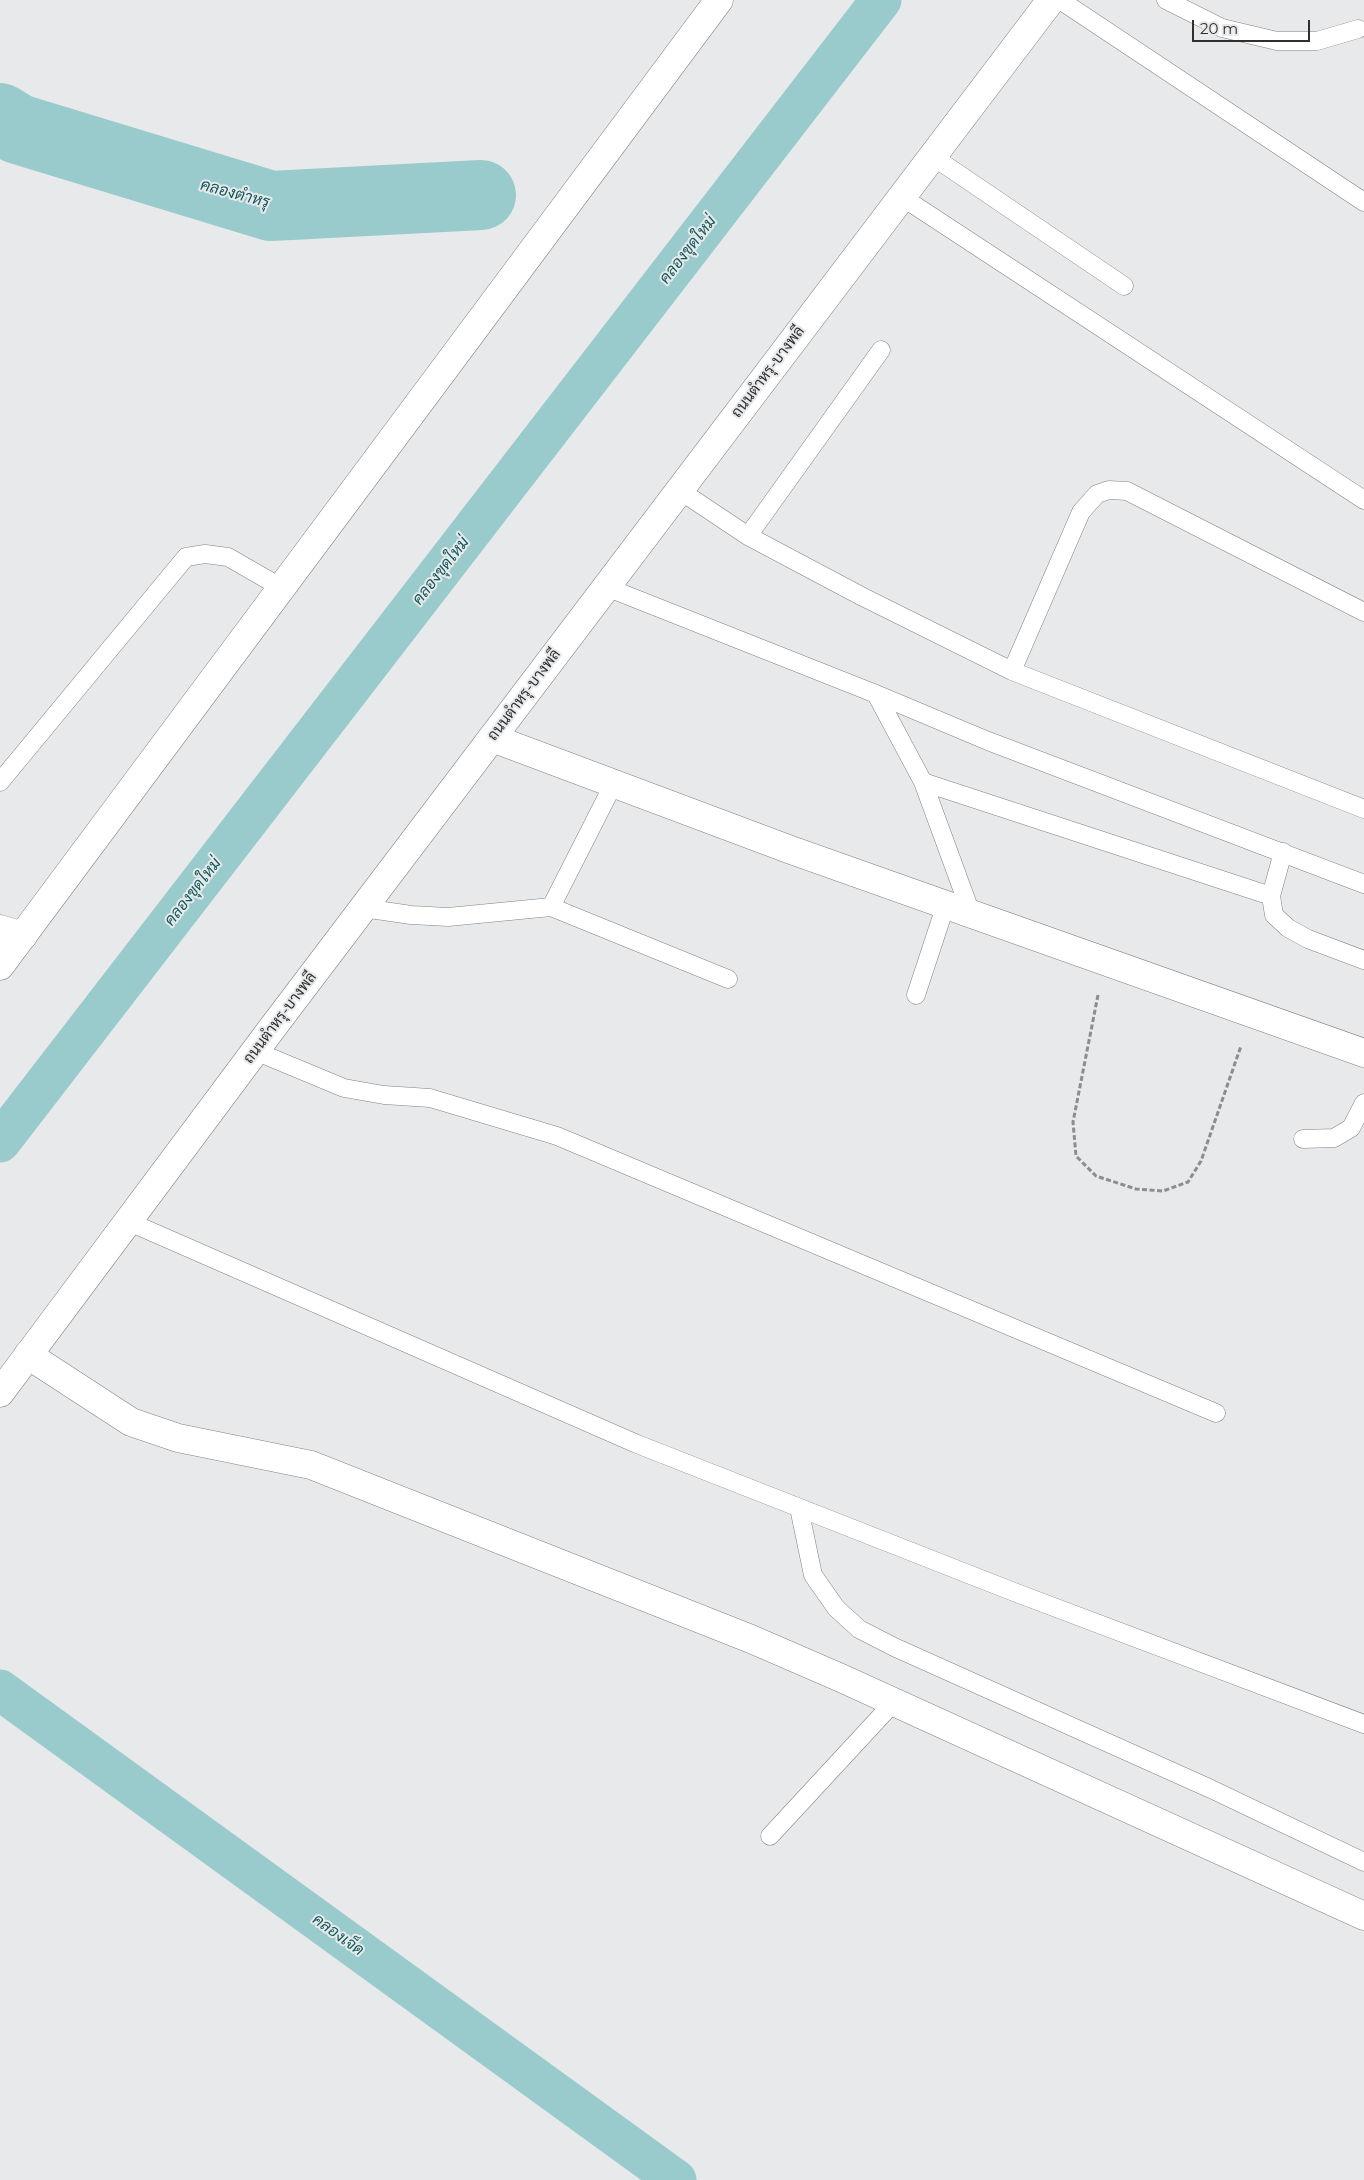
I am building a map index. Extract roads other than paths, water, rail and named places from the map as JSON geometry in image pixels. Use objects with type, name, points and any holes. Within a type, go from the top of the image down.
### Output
[{"type":"main road","points":[[0,966],[12,932],[282,588],[719,0]]},
{"type":"main road","name":"ถนนตำหรุ-บางพลี","points":[[0,1393],[255,1051],[1051,0]]},
{"type":"main road","points":[[492,738],[791,850],[1364,1053]]},
{"type":"main road","points":[[28,1355],[131,1422],[178,1438],[311,1465],[751,1639],[1364,1916]]},
{"type":"lane","points":[[1060,0],[1364,202]]},
{"type":"lane","points":[[1166,0],[1222,28],[1277,41],[1317,41],[1358,29]]},
{"type":"lane","points":[[932,156],[1124,286]]},
{"type":"lane","points":[[902,197],[1364,500]]},
{"type":"lane","points":[[748,536],[881,350]]},
{"type":"lane","points":[[679,490],[748,536],[863,597],[1012,671],[1364,809]]},
{"type":"lane","points":[[1012,671],[1081,512],[1096,494],[1109,490],[1127,491],[1364,612]]},
{"type":"lane","points":[[0,782],[186,557],[205,554],[228,557],[282,588]]},
{"type":"lane","points":[[606,587],[876,694],[988,741],[1364,884]]},
{"type":"lane","points":[[876,694],[923,782],[971,913]]},
{"type":"lane","points":[[923,782],[1271,896]]},
{"type":"lane","points":[[550,907],[614,784]]},
{"type":"lane","points":[[1283,852],[1271,896],[1274,915],[1288,928],[1308,939],[1364,960]]},
{"type":"lane","points":[[916,995],[946,904]]},
{"type":"lane","points":[[363,908],[411,915],[448,917],[550,907],[728,979]]},
{"type":"lane","points":[[255,1051],[344,1088],[384,1095],[430,1098],[556,1136],[1216,1413]]},
{"type":"lane","points":[[1303,1140],[1334,1138],[1351,1128],[1364,1103]]},
{"type":"lane","points":[[127,1221],[637,1444],[1014,1592],[1364,1724]]},
{"type":"lane","points":[[799,1508],[813,1575],[836,1608],[860,1629],[894,1647],[1211,1789],[1364,1862]]},
{"type":"lane","points":[[770,1836],[894,1702]]},
{"type":"waterway","name":"คลองขุดใหม่","points":[[0,1142],[881,0]]},
{"type":"waterway","name":"คลองตำหรุ","points":[[0,118],[18,129],[271,206],[481,195]]},
{"type":"waterway","name":"คลองเจ็ด","points":[[0,1690],[676,2180]]}]
